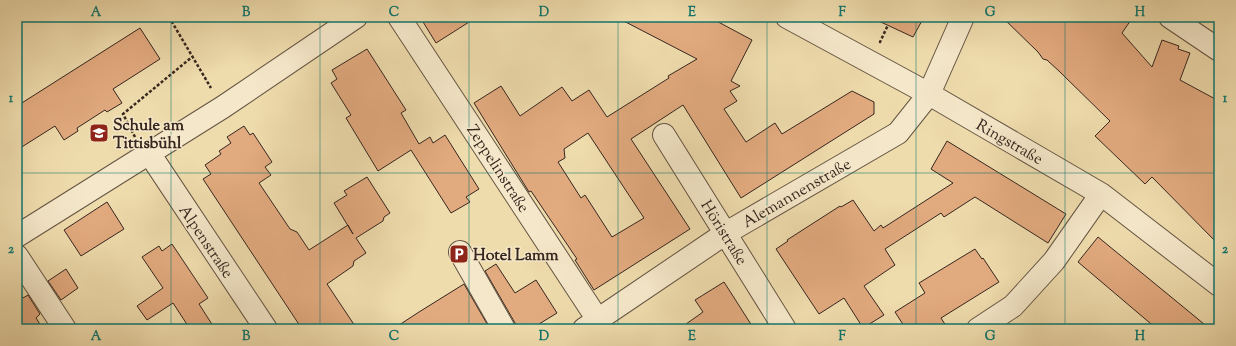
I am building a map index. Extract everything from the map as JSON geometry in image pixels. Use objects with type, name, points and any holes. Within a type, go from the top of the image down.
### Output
[{"type":"street","points":[[17,236],[222,107],[356,17]]},
{"type":"street","name":"Zeppelinstraße","points":[[399,17],[591,324]]},
{"type":"street","name":"Ringstraße","points":[[787,17],[929,94],[1101,194],[1219,285]]},
{"type":"street","name":"Alemannenstraße","points":[[591,324],[726,233],[898,133],[929,94],[962,17]]},
{"type":"street","points":[[1170,17],[1219,50]]},
{"type":"street","name":"Höristraße","points":[[664,135],[785,329]]},
{"type":"street","name":"Alpenstraße","points":[[147,154],[266,329]]},
{"type":"street","points":[[978,329],[1013,306],[1054,260],[1101,194]]},
{"type":"street","points":[[460,252],[504,329]]},
{"type":"street","points":[[17,256],[65,329]]},
{"type":"path","points":[[169,17],[222,107]]},
{"type":"path","points":[[147,154],[122,114],[192,57]]},
{"type":"building","points":[[420,17],[477,17],[436,43]]},
{"type":"building","points":[[616,17],[709,17],[752,40],[731,81],[740,86],[730,91],[737,101],[724,109],[746,142],[775,123],[782,134],[852,91],[874,102],[874,114],[741,198],[683,105],[631,139],[690,229],[594,290],[575,260],[577,259],[531,191],[529,192],[474,103],[501,86],[520,116],[562,87],[572,101],[589,90],[607,117],[669,78],[668,76],[697,59]],"holes":[[[588,133],[644,218],[612,237],[585,195],[581,198],[558,162],[565,158],[564,149]]]},
{"type":"building","points":[[870,17],[924,17],[913,37]]},
{"type":"building","points":[[1002,17],[1133,17],[1122,33],[1152,67],[1162,40],[1179,46],[1178,49],[1190,53],[1180,80],[1219,101],[1219,245],[1152,177],[1145,184],[1095,136],[1110,121],[1060,72],[1047,60],[1043,59],[1038,52]]},
{"type":"building","points":[[140,28],[160,59],[113,89],[122,103],[107,112],[105,110],[77,128],[78,131],[64,140],[55,126],[17,150],[17,106]]},
{"type":"building","points":[[367,49],[406,110],[401,113],[419,144],[430,137],[433,143],[445,135],[479,189],[466,197],[470,202],[451,213],[411,150],[378,171],[346,118],[351,115],[331,83],[337,79],[332,70]]},
{"type":"building","points":[[244,126],[250,135],[253,133],[272,162],[265,167],[271,175],[259,183],[290,229],[297,232],[309,250],[348,225],[334,203],[347,195],[344,191],[367,177],[390,213],[384,217],[383,221],[356,238],[366,253],[354,261],[353,266],[327,284],[357,329],[302,329],[203,179],[211,174],[205,165],[221,154],[219,151],[231,143],[227,137]]},
{"type":"building","points":[[947,141],[1066,214],[1048,243],[975,197],[944,217],[941,213],[885,249],[895,265],[864,286],[884,315],[863,328],[844,298],[819,314],[776,249],[788,241],[787,240],[840,206],[841,207],[853,200],[874,231],[881,225],[883,228],[953,183],[931,169]]},
{"type":"building","points":[[107,202],[124,229],[81,256],[64,230]]},
{"type":"building","points":[[1098,237],[1210,329],[1157,329],[1078,262]]},
{"type":"building","points":[[172,244],[208,298],[199,304],[215,329],[190,329],[173,303],[147,320],[137,306],[163,288],[142,257],[159,246],[162,251]]},
{"type":"building","points":[[975,249],[999,282],[941,318],[948,329],[906,329],[895,312],[925,293],[919,283]]},
{"type":"building","points":[[496,264],[515,293],[536,280],[557,313],[531,329],[516,329],[515,323],[485,271]]},
{"type":"building","points":[[66,269],[78,288],[61,300],[48,281]]},
{"type":"building","points":[[724,282],[754,329],[679,329],[703,312],[695,300]]},
{"type":"building","points":[[464,284],[490,329],[393,329],[419,312]]},
{"type":"building","points":[[17,288],[23,298],[28,295],[40,314],[36,318],[43,329],[17,329]]},
{"type":"place","name":"Schule am Tittisbühl","points":[[99,133]]},
{"type":"place","name":"Hotel Lamm","points":[[459,254]]}]
